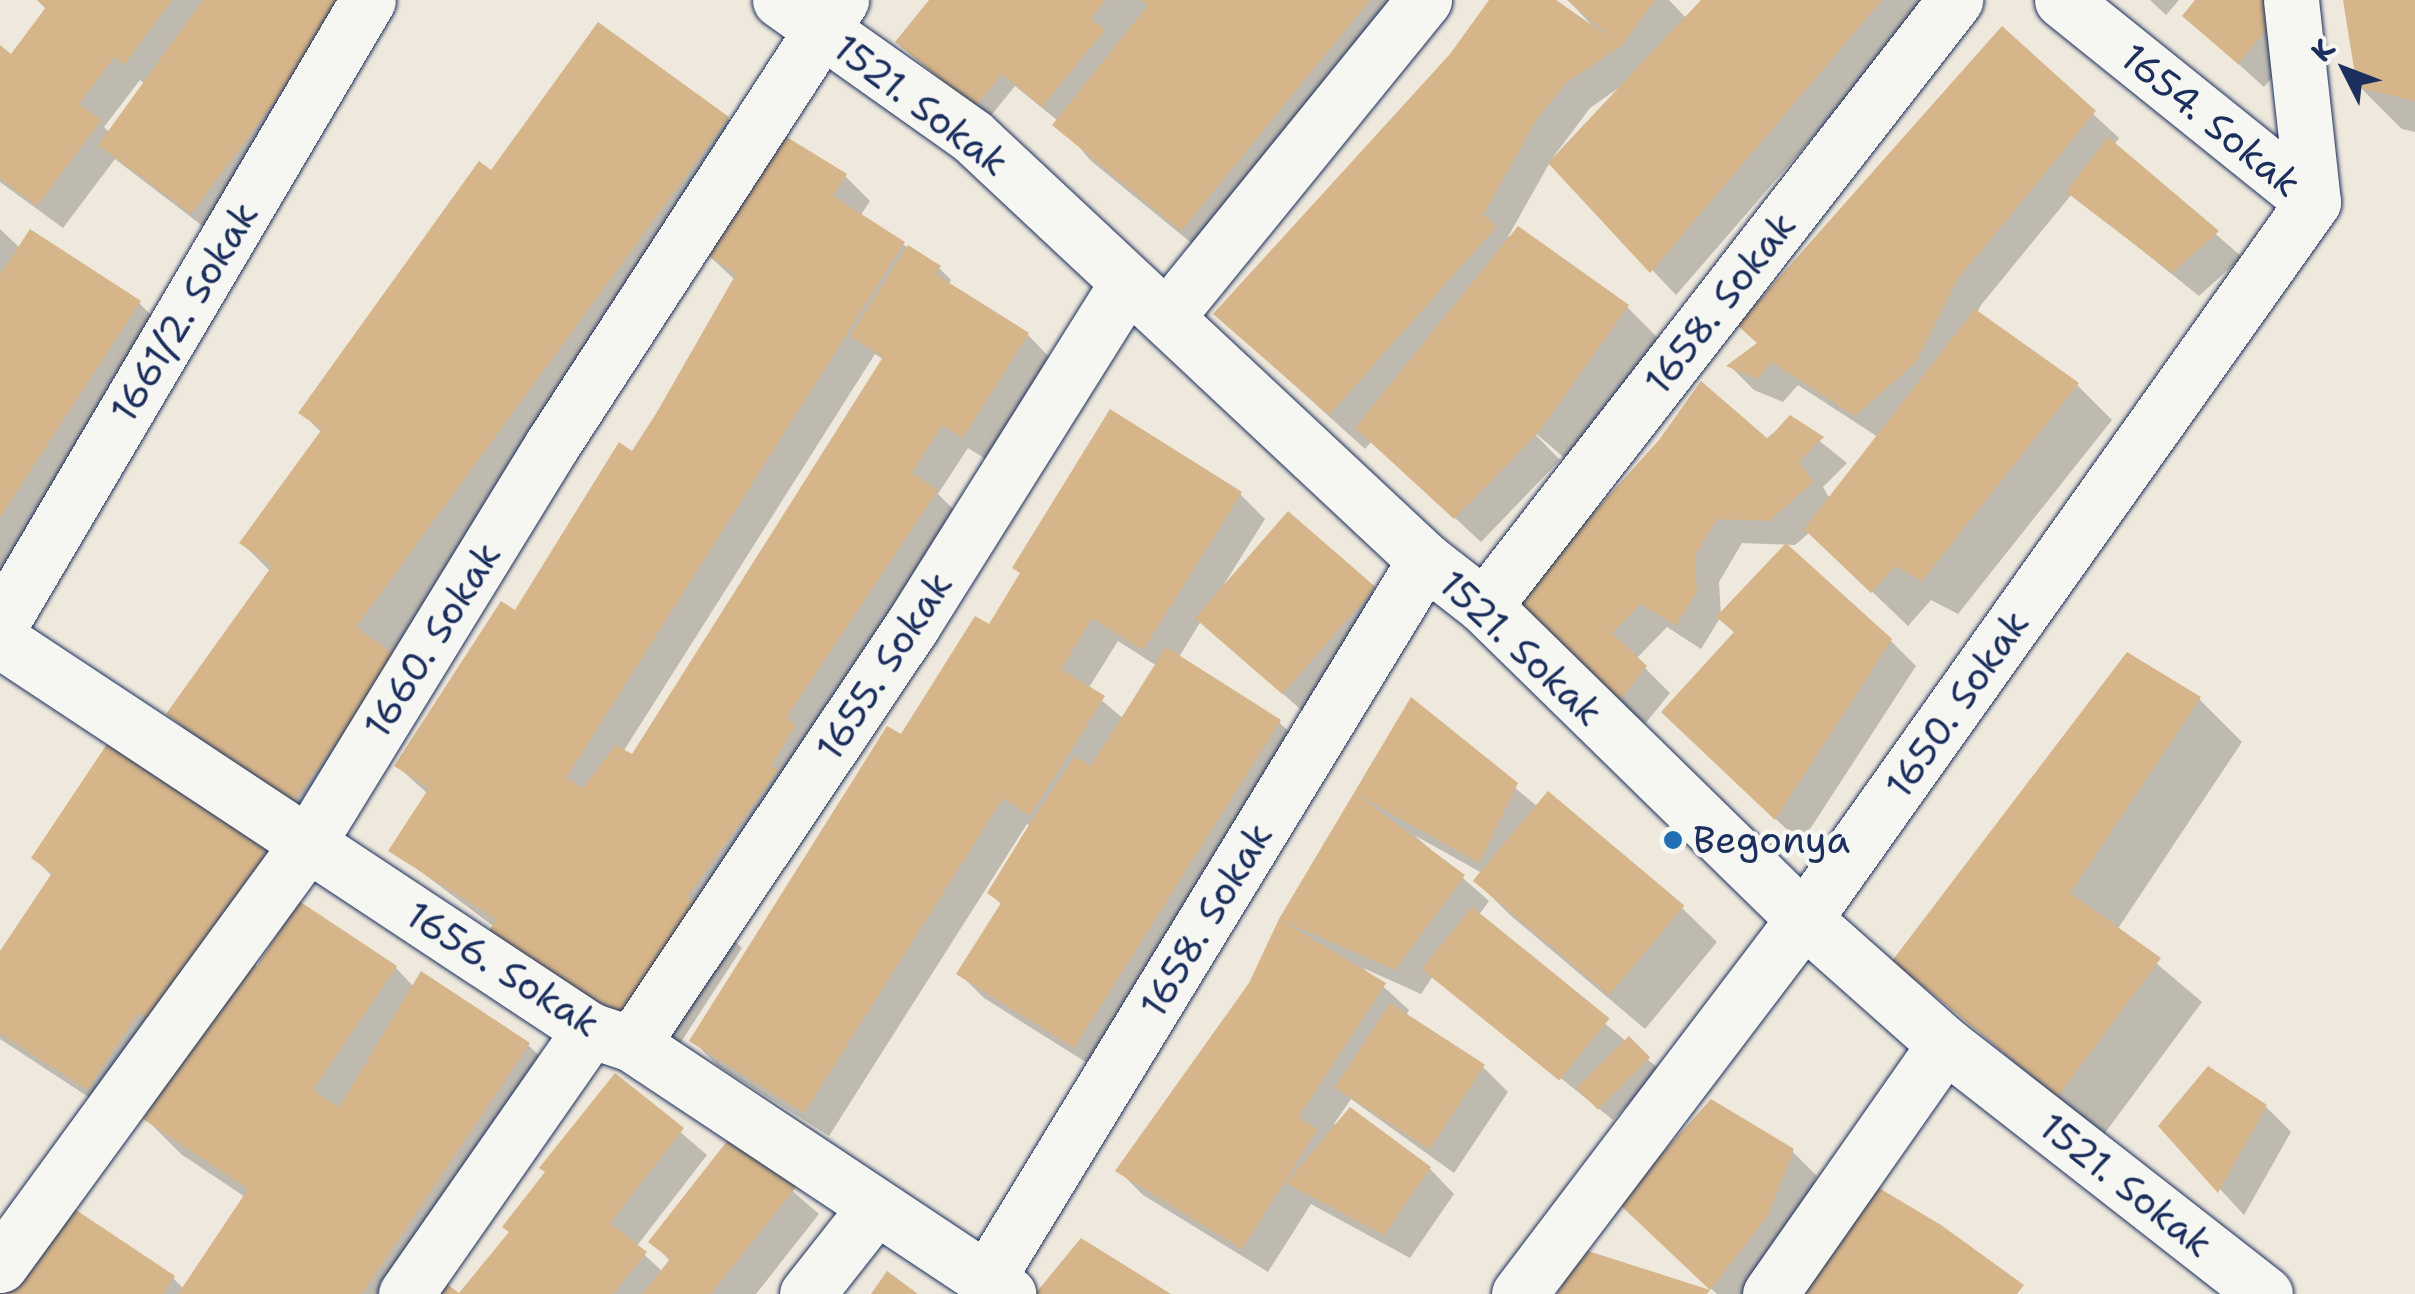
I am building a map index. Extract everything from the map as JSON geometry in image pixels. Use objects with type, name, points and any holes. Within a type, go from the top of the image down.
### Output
[{"type":"street","name":"1661/2. Sokak","points":[[0,625],[368,0]]},
{"type":"street","name":"1655. Sokak","points":[[406,1294],[611,1037],[1148,299],[1424,0]]},
{"type":"street","name":"1658. Sokak","points":[[1484,606],[1956,0]]},
{"type":"street","name":"1654. Sokak","points":[[2062,0],[2312,202]]},
{"type":"street","points":[[2291,0],[2312,202]]},
{"type":"street","name":"1521. Sokak","points":[[813,9],[972,136],[1425,560],[1484,606],[1804,919],[1946,1044],[2265,1294]]},
{"type":"street","name":"1660. Sokak","points":[[0,1265],[308,843],[813,9]]},
{"type":"street","name":"1650. Sokak","points":[[1519,1294],[1804,919],[2312,202]]},
{"type":"street","name":"1658. Sokak","points":[[998,1287],[1425,560]]},
{"type":"street","name":"1656. Sokak","points":[[0,640],[873,1210],[998,1287]]},
{"type":"street","points":[[1770,1294],[1946,1044]]},
{"type":"street","points":[[807,1294],[873,1210]]},
{"type":"building","points":[[37,0],[172,0],[124,65],[114,57],[79,104],[101,120],[37,206],[0,178],[0,45],[11,54],[46,7]]},
{"type":"building","points":[[203,0],[350,0],[191,214],[98,145]]},
{"type":"building","points":[[929,0],[1106,0],[1091,19],[1105,30],[1042,107],[1002,74],[975,107],[895,42]]},
{"type":"building","points":[[1141,0],[1370,0],[1181,231],[1052,125],[1148,5]]},
{"type":"building","points":[[1489,0],[1556,0],[1616,42],[1567,0],[1655,0],[1621,46],[1566,83],[1536,120],[1483,215],[1497,226],[1329,415],[1213,314],[1450,54]]},
{"type":"building","points":[[1701,0],[1882,0],[1650,273],[1548,163]]},
{"type":"building","points":[[2195,0],[2269,0],[2278,16],[2238,64],[2182,16]]},
{"type":"building","points":[[2343,0],[2415,0],[2415,101],[2357,87]]},
{"type":"building","points":[[598,22],[729,117],[356,627],[398,657],[292,804],[166,714],[272,566],[239,543],[322,429],[298,413],[479,161],[491,170]]},
{"type":"building","points":[[2002,26],[2096,111],[1957,280],[1916,362],[1855,416],[1772,362],[1757,379],[1726,366],[1757,343],[1737,325]]},
{"type":"building","points":[[777,131],[847,174],[833,196],[905,242],[566,778],[583,788],[616,745],[632,754],[883,357],[850,336],[908,245],[941,266],[935,274],[1029,333],[963,438],[942,425],[912,473],[938,490],[786,718],[796,725],[771,766],[778,770],[687,897],[708,911],[634,1026],[488,933],[496,919],[388,851],[429,788],[394,766],[501,601],[515,610],[619,442],[632,451],[657,412],[736,274],[700,250]]},
{"type":"building","points":[[2108,137],[2219,231],[2172,273],[2066,192]]},
{"type":"building","points":[[1518,226],[1629,305],[1538,433],[1454,519],[1355,428]]},
{"type":"building","points":[[30,229],[141,301],[0,517],[0,275]]},
{"type":"building","points":[[1975,309],[2079,383],[1922,581],[1895,566],[1871,593],[1804,529]]},
{"type":"building","points":[[1701,381],[1768,439],[1790,415],[1824,437],[1799,461],[1813,482],[1769,521],[1717,519],[1695,556],[1697,591],[1676,626],[1641,604],[1612,633],[1647,666],[1619,701],[1511,604],[1659,440]]},
{"type":"building","points":[[1110,409],[1242,492],[1143,650],[1092,618],[1061,669],[1105,696],[1030,816],[1003,798],[804,1113],[689,1041],[887,726],[901,734],[975,616],[989,624],[1020,573],[1012,568]]},
{"type":"building","points":[[1288,511],[1376,587],[1282,694],[1195,618]]},
{"type":"building","points":[[1786,543],[1892,639],[1775,820],[1661,712],[1734,632],[1716,617]]},
{"type":"building","points":[[1166,647],[1281,720],[1074,1048],[956,974],[1001,903],[987,893],[1027,828],[1075,756],[1091,766]]},
{"type":"building","points":[[2127,652],[2201,697],[2070,893],[2161,958],[2058,1096],[1892,961]]},
{"type":"building","points":[[1411,697],[1518,783],[1479,863],[1355,793],[1465,875],[1395,970],[1279,919]]},
{"type":"building","points":[[107,744],[268,850],[153,1023],[138,1013],[87,1090],[0,1033],[0,951],[52,873],[31,858]]},
{"type":"building","points":[[1548,791],[1684,905],[1609,995],[1473,881]]},
{"type":"building","points":[[299,901],[397,966],[313,1090],[339,1108],[421,971],[530,1043],[362,1294],[178,1294],[248,1189],[143,1119],[248,960],[257,966]]},
{"type":"building","points":[[1472,907],[1610,1018],[1559,1081],[1422,969]]},
{"type":"building","points":[[1279,919],[1386,983],[1298,1118],[1318,1129],[1242,1249],[1115,1171],[1249,983]]},
{"type":"building","points":[[1390,1003],[1485,1065],[1430,1149],[1335,1088]]},
{"type":"building","points":[[1629,1036],[1650,1057],[1598,1110],[1577,1088]]},
{"type":"building","points":[[2208,1066],[2267,1105],[2218,1193],[2158,1126]]},
{"type":"building","points":[[615,1073],[684,1128],[610,1223],[647,1252],[613,1294],[433,1294],[443,1281],[459,1293],[509,1232],[502,1227],[545,1172],[539,1168]]},
{"type":"building","points":[[1711,1099],[1794,1149],[1767,1217],[1707,1294],[1557,1294],[1582,1249],[1710,1290],[1618,1203]]},
{"type":"building","points":[[1350,1107],[1431,1167],[1384,1235],[1286,1183]]},
{"type":"building","points":[[731,1136],[796,1187],[711,1294],[642,1294],[670,1259],[648,1242]]},
{"type":"building","points":[[1874,1185],[1941,1225],[2024,1285],[2017,1294],[1793,1294]]},
{"type":"building","points":[[61,1200],[175,1276],[163,1294],[0,1294]]},
{"type":"building","points":[[1081,1238],[1171,1294],[1035,1294]]},
{"type":"building","points":[[887,1271],[918,1294],[871,1294]]},
{"type":"place","name":"Begonya","points":[[1673,840]]}]
